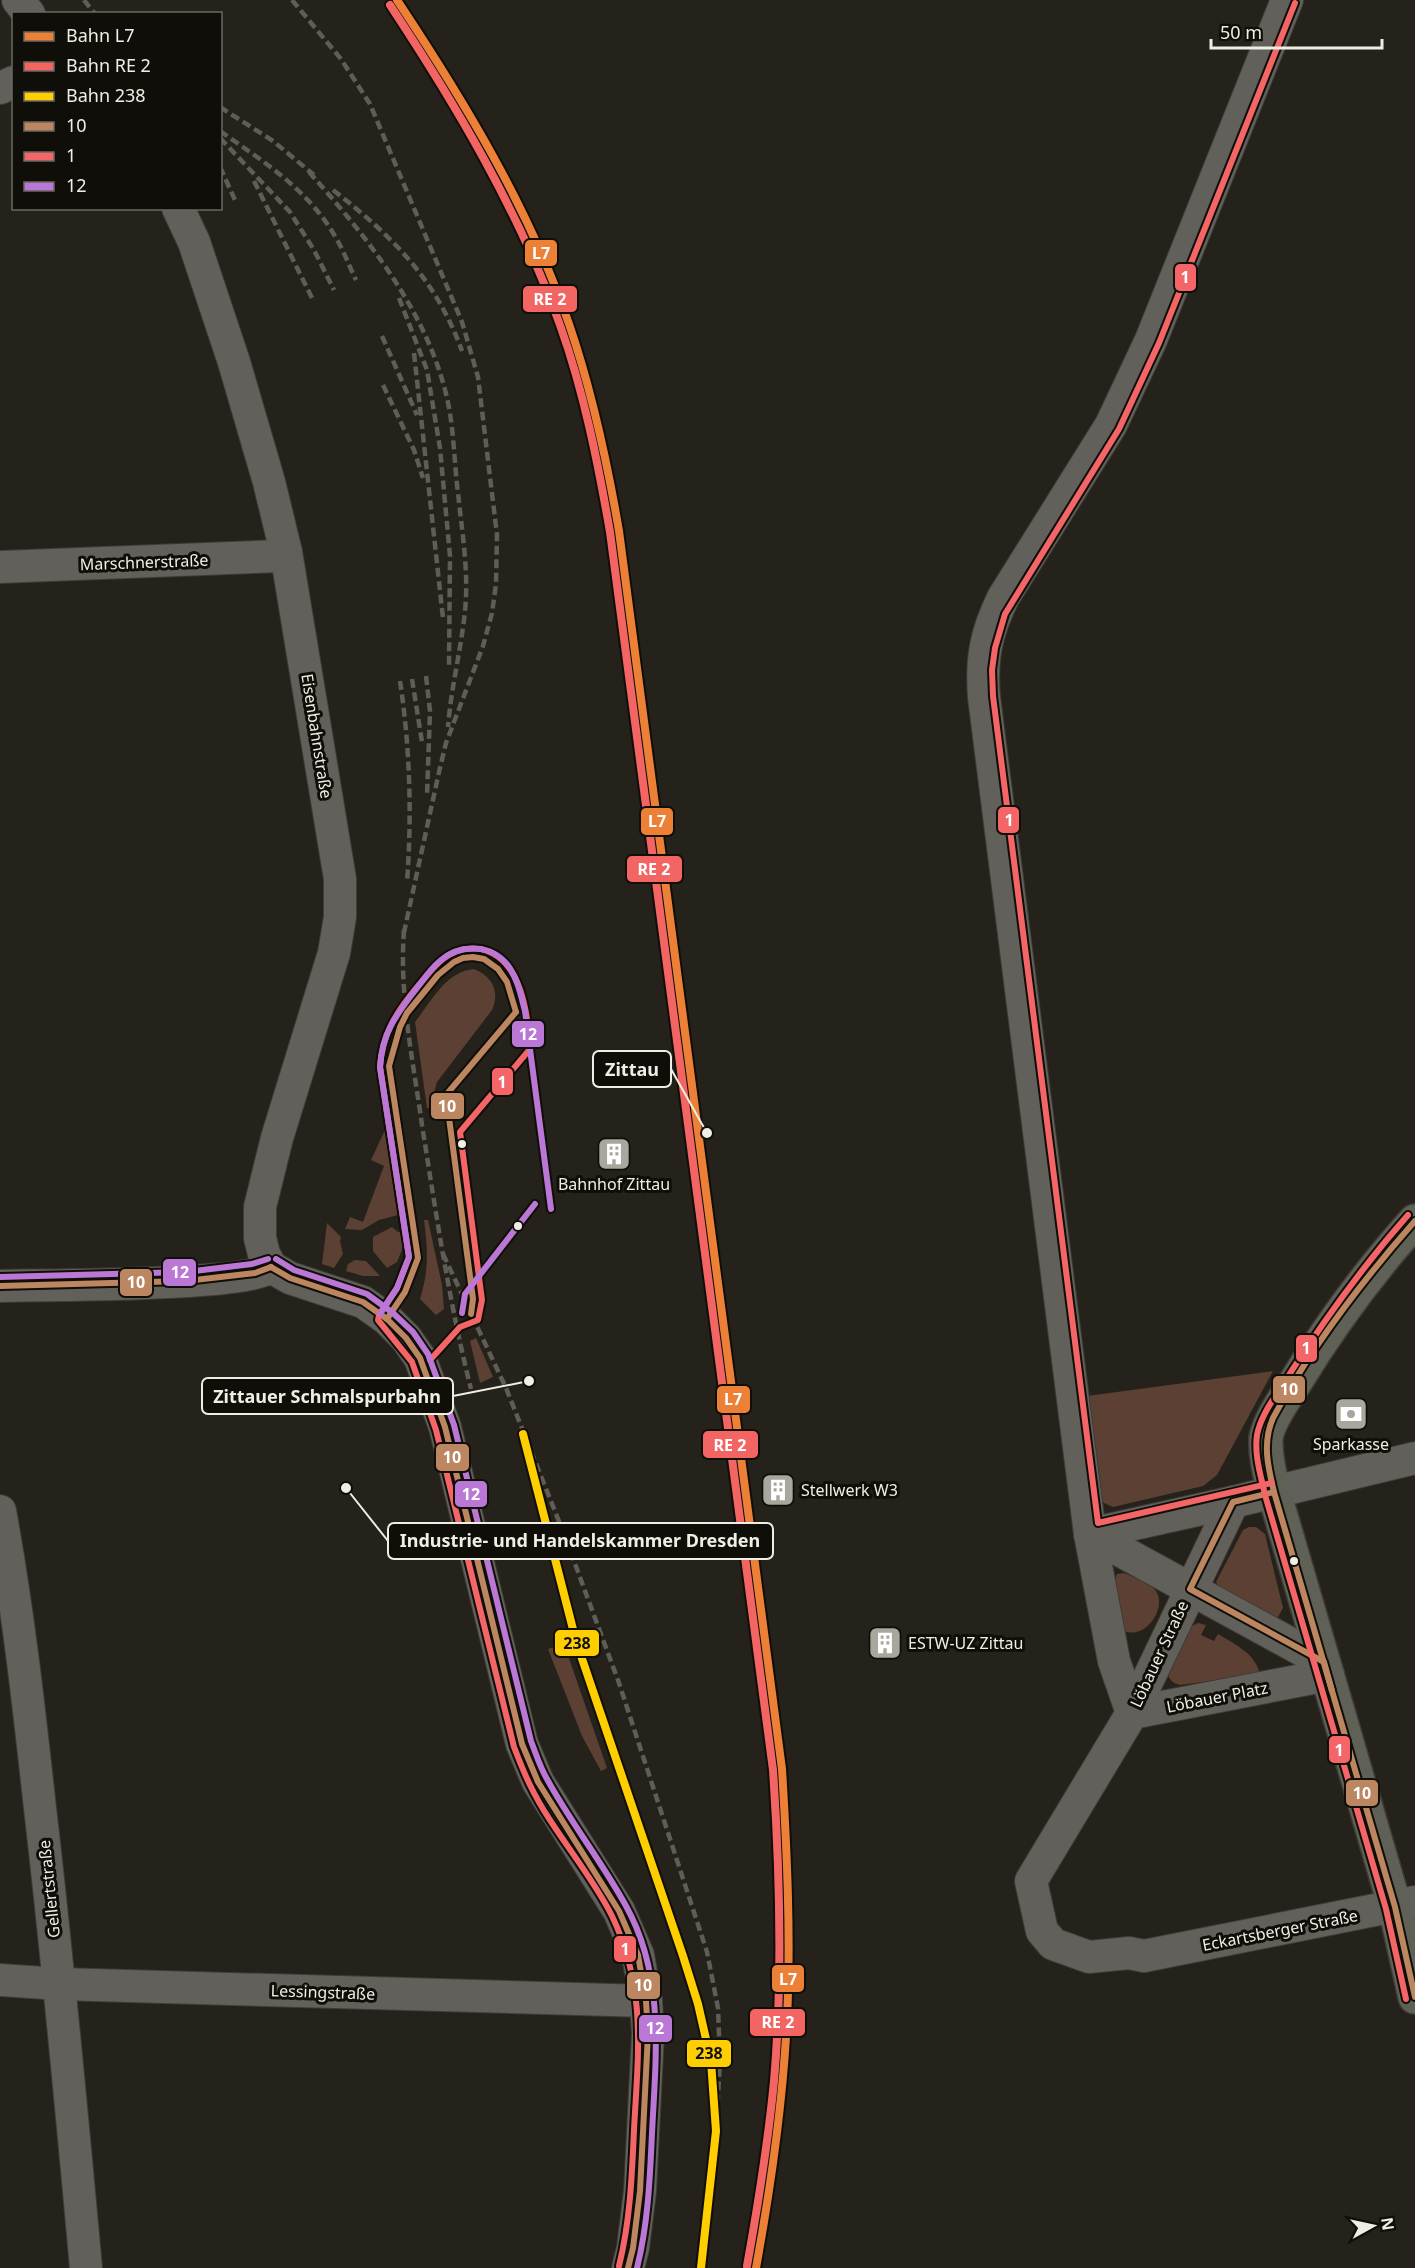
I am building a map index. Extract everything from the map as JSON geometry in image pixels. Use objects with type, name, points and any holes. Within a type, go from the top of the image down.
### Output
[{"type":"main road","points":[[1415,1221],[1377,1262],[1341,1309],[1281,1404],[1266,1437],[1267,1460],[1274,1492],[1326,1669],[1405,1904],[1415,1997]]},
{"type":"street","points":[[18,0],[27,12]]},
{"type":"street","points":[[1132,1713],[1114,1661],[1090,1534],[982,670],[985,642],[1003,598],[1093,455],[1128,390],[1287,0]]},
{"type":"street","name":"Eisenbahnstraße","points":[[179,210],[194,242],[234,362],[269,482],[286,552],[340,879],[340,917],[333,953],[277,1138],[260,1207],[260,1238],[264,1254],[272,1267]]},
{"type":"street","name":"Marschnerstraße","points":[[0,567],[280,556],[286,552]]},
{"type":"street","points":[[0,1286],[165,1282],[237,1276],[265,1271],[272,1267],[290,1278],[363,1302],[387,1319],[406,1338],[420,1358],[445,1426],[522,1744],[538,1782],[619,1911],[638,1955],[646,2001],[648,2034],[640,2191],[633,2248],[628,2268]]},
{"type":"street","points":[[1090,1534],[1415,1458]]},
{"type":"street","name":"Löbauer Straße","points":[[1144,1956],[1129,1953],[1089,1957],[1053,1944],[1042,1931],[1031,1881],[1132,1713],[1233,1502]]},
{"type":"street","name":"Gellertstraße","points":[[0,1511],[12,1576],[26,1683],[60,1984],[86,2268]]},
{"type":"street","points":[[1090,1534],[1190,1589],[1326,1669]]},
{"type":"street","name":"Löbauer Platz","points":[[1132,1713],[1326,1669]]},
{"type":"street","name":"Eckartsberger Straße","points":[[1144,1956],[1405,1904]]},
{"type":"street","name":"Lessingstraße","points":[[0,1980],[60,1984],[646,2001]]},
{"type":"shaded area","points":[[474,969],[486,976],[493,986],[495,997],[492,1010],[437,1082],[430,1108],[427,1108],[415,1022],[447,981],[464,971]]},
{"type":"shaded area","points":[[385,1130],[398,1215],[379,1220],[362,1230],[345,1229],[350,1217],[363,1222],[384,1166],[371,1160]]},
{"type":"shaded area","points":[[424,1220],[428,1220],[442,1285],[444,1309],[436,1315],[420,1299],[427,1260]]},
{"type":"shaded area","points":[[327,1223],[341,1237],[343,1254],[334,1268],[322,1264]]},
{"type":"shaded area","points":[[392,1227],[401,1232],[403,1247],[397,1262],[387,1268],[373,1251],[373,1237]]},
{"type":"shaded area","points":[[355,1260],[366,1261],[380,1276],[363,1276],[346,1271],[348,1264]]},
{"type":"shaded area","points":[[476,1338],[493,1377],[480,1383],[470,1341]]},
{"type":"shaded area","points":[[1273,1371],[1217,1475],[1203,1486],[1113,1507],[1104,1503],[1098,1496],[1087,1396]]},
{"type":"shaded area","points":[[1256,1527],[1265,1534],[1283,1608],[1278,1617],[1272,1617],[1220,1589],[1216,1582],[1243,1530]]},
{"type":"shaded area","points":[[1124,1573],[1150,1585],[1159,1598],[1157,1613],[1153,1620],[1147,1627],[1132,1633],[1124,1631],[1114,1582],[1117,1574]]},
{"type":"shaded area","points":[[1198,1623],[1206,1625],[1201,1635],[1214,1641],[1218,1634],[1236,1645],[1248,1654],[1259,1671],[1255,1675],[1180,1685],[1172,1681],[1168,1674],[1192,1626]]},
{"type":"shaded area","points":[[564,1644],[607,1768],[601,1771],[582,1736],[548,1649]]},
{"type":"railway","points":[[84,0],[93,12]]},
{"type":"railway","points":[[292,0],[341,59],[370,104],[462,322],[478,377],[497,535],[496,584],[492,613],[483,646],[446,743],[403,937]]},
{"type":"railway","points":[[222,108],[273,141],[314,175]]},
{"type":"railway","points":[[222,132],[284,178],[313,205],[342,248],[356,280]]},
{"type":"railway","points":[[222,140],[290,212],[314,250],[334,290]]},
{"type":"railway","points":[[222,171],[235,200]]},
{"type":"railway","points":[[309,172],[373,249],[410,305],[438,366],[447,398],[453,433],[466,582],[463,626],[448,727]]},
{"type":"railway","points":[[254,181],[313,300]]},
{"type":"railway","points":[[333,190],[374,224],[410,261],[439,302],[462,351]]},
{"type":"railway","points":[[399,298],[427,370],[440,448],[450,556],[449,666]]},
{"type":"railway","points":[[382,336],[417,415]]},
{"type":"railway","points":[[414,353],[443,618]]},
{"type":"railway","points":[[383,385],[414,450],[423,478]]},
{"type":"railway","points":[[426,676],[430,711],[427,796]]},
{"type":"railway","points":[[412,679],[422,742]]},
{"type":"railway","points":[[400,681],[409,781],[407,882]]},
{"type":"railway","points":[[404,930],[403,979],[411,1052],[443,1257],[471,1389]]},
{"type":"railway","points":[[443,1254],[506,1388],[564,1534],[619,1683],[707,1952],[718,2008],[720,2061],[716,2131]]},
{"type":"rail line","name":"L7","points":[[397,0],[447,77],[493,156],[515,197],[553,281],[569,324],[592,400],[619,531],[782,1769],[788,1894],[787,2019],[776,2144],[756,2268]]},
{"type":"rail line","name":"238","points":[[523,1434],[576,1641],[683,1956],[698,2004],[711,2061],[716,2131],[701,2268]]},
{"type":"transit line","name":"1","points":[[1272,1483],[1098,1523],[993,696],[992,670],[995,648],[1005,614],[1119,429],[1159,343],[1295,3]]},
{"type":"transit line","points":[[390,5],[462,120],[506,200],[544,283],[569,350],[583,402],[610,532],[773,1770],[780,1925],[777,2042],[766,2151],[747,2266]]},
{"type":"transit line","name":"12","points":[[380,1314],[397,1288],[409,1257],[380,1067],[383,1045],[395,1019],[432,968],[457,951],[476,949],[494,954],[509,967],[517,983],[525,1011],[551,1209]]},
{"type":"transit line","name":"1","points":[[430,1360],[460,1327],[478,1320],[482,1300],[460,1132],[530,1049],[524,1005],[514,976],[495,954],[481,949],[456,951],[436,965],[410,995],[387,1033],[380,1067],[409,1257],[397,1288],[378,1320],[412,1362],[436,1430],[514,1747],[539,1802],[612,1916],[631,1969],[638,2021],[637,2074],[630,2199],[619,2266]]},
{"type":"transit line","name":"10","points":[[387,1319],[405,1292],[418,1258],[389,1066],[400,1027],[407,1013],[438,975],[463,958],[484,959],[498,969],[507,982],[516,1012]]},
{"type":"transit line","name":"10","points":[[471,1314],[473,1299],[446,1095],[516,1012]]},
{"type":"transit line","name":"12","points":[[462,1313],[465,1294],[535,1204]]},
{"type":"transit line","name":"1","points":[[1406,1999],[1386,1909],[1265,1495],[1256,1443],[1265,1412],[1301,1356],[1360,1274],[1408,1215]]},
{"type":"transit line","name":"10","points":[[1415,1221],[1357,1291],[1321,1340],[1273,1418],[1267,1446],[1274,1492],[1395,1907],[1415,1997]]},
{"type":"transit line","name":"12","points":[[0,1277],[186,1272],[252,1264],[268,1259]]},
{"type":"transit line","name":"12","points":[[276,1259],[294,1270],[367,1294],[393,1313],[413,1332],[428,1354],[454,1425],[531,1741],[547,1779],[617,1890],[638,1933],[647,1960],[652,1988],[656,2045],[648,2201],[637,2268]]},
{"type":"transit line","name":"10","points":[[271,1267],[290,1278],[363,1302],[387,1319],[406,1338],[420,1358],[445,1427],[522,1744],[538,1782],[619,1911],[638,1955],[646,2001],[648,2034],[640,2191],[633,2248],[628,2268]]},
{"type":"transit line","name":"10","points":[[0,1286],[186,1281],[255,1273],[271,1267]]},
{"type":"transit line","name":"10","points":[[1274,1492],[1233,1502],[1190,1589],[1324,1662],[1332,1691]]},
{"type":"place","name":"Zittau","points":[[707,1133]]},
{"type":"place","name":"Bahnhof Zittau","points":[[614,1154]]},
{"type":"place","name":"Zittauer Schmalspurbahn","points":[[529,1381]]},
{"type":"place","name":"Sparkasse","points":[[1351,1414]]},
{"type":"place","name":"Industrie- und Handelskammer Dresden","points":[[346,1488]]},
{"type":"place","name":"Stellwerk W3","points":[[778,1490]]},
{"type":"place","name":"ESTW-UZ Zittau","points":[[885,1643]]}]
